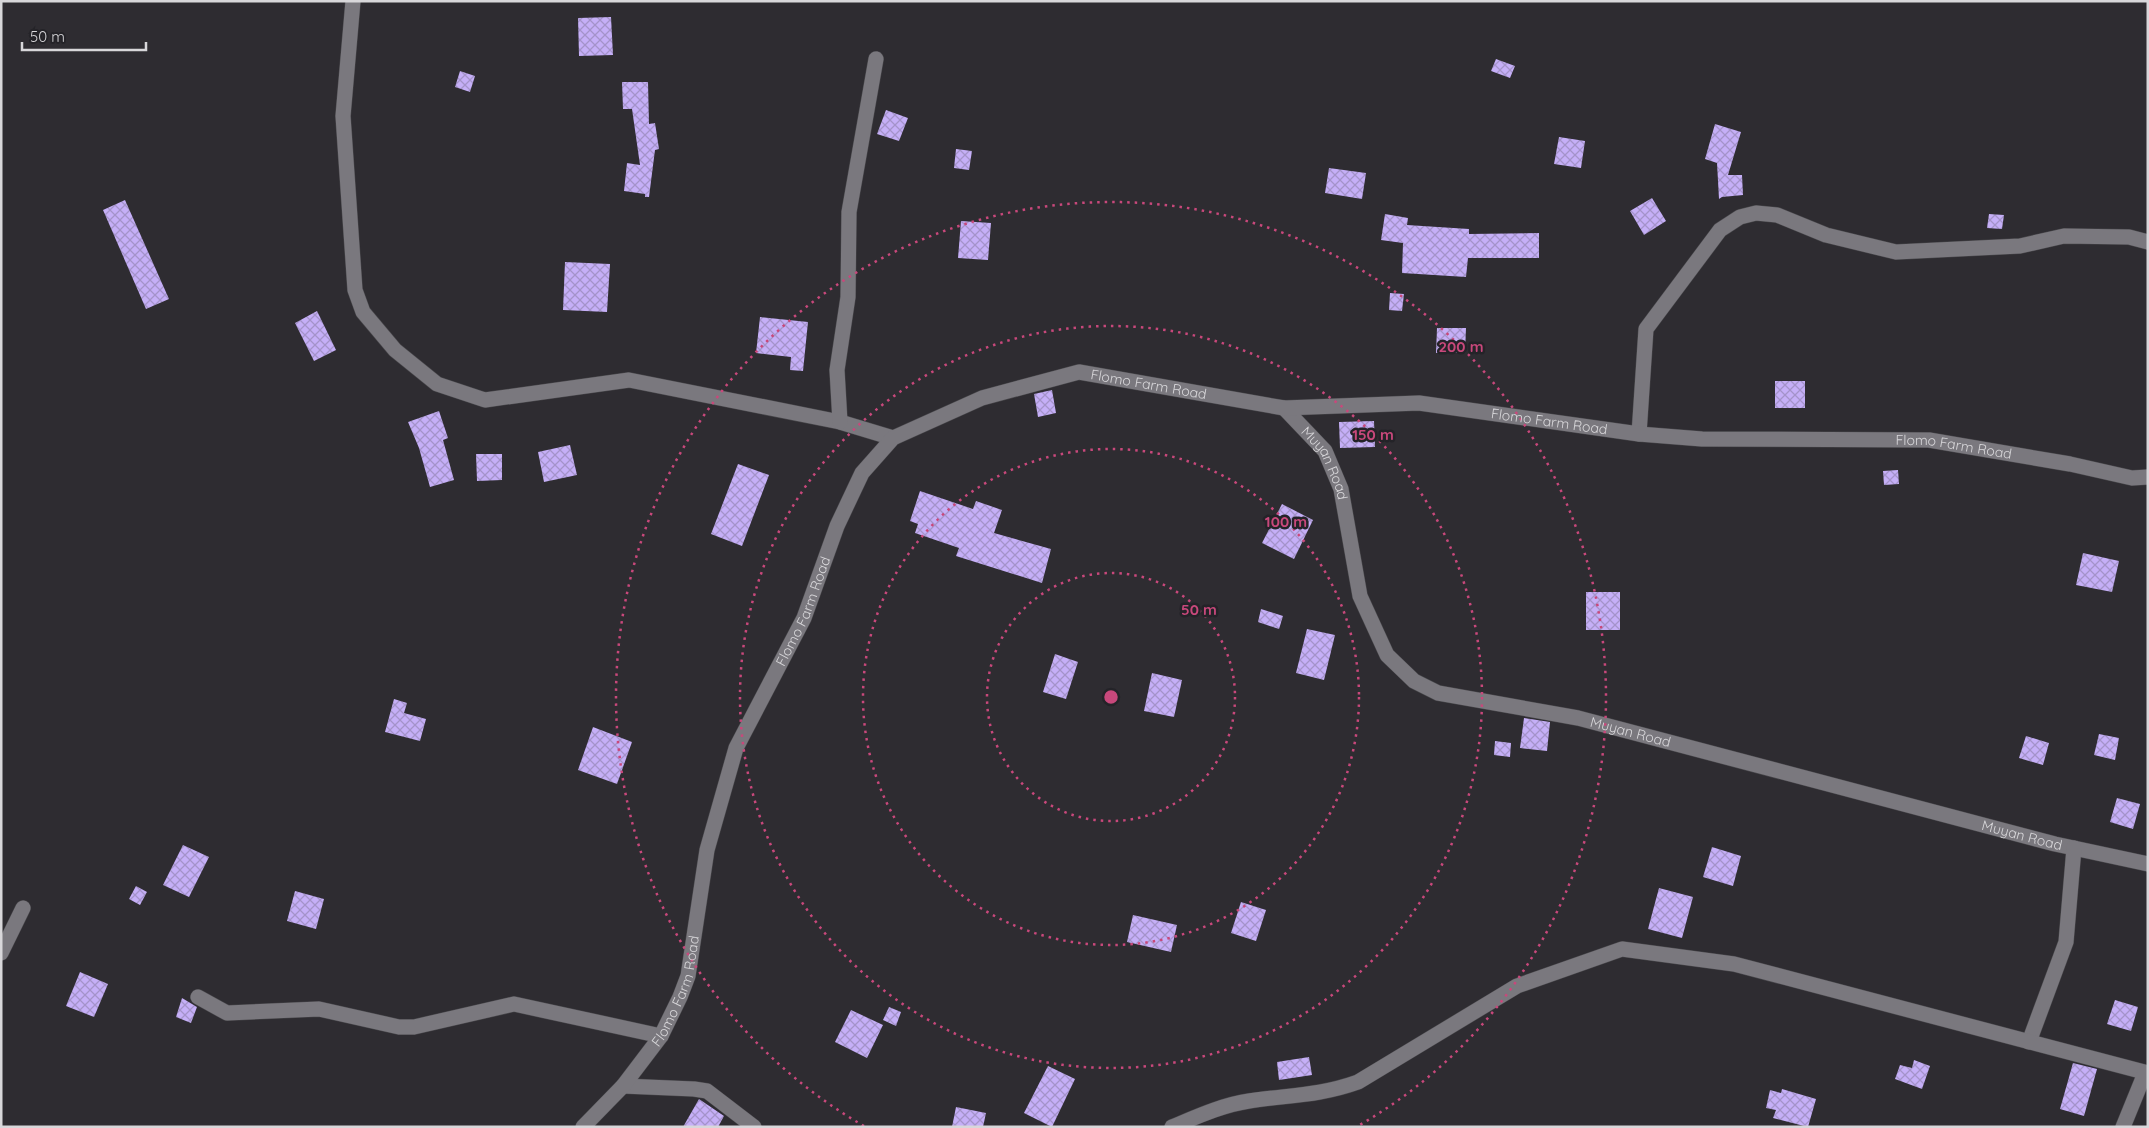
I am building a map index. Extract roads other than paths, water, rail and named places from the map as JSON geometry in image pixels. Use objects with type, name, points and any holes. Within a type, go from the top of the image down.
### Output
[{"type":"street","points":[[353,1],[343,116],[355,290],[363,312],[395,350],[437,384],[485,400],[629,380],[840,422],[893,438]]},
{"type":"street","points":[[840,422],[837,370],[848,297],[850,212],[876,59]]},
{"type":"street","points":[[1639,434],[1646,329],[1720,230],[1740,217],[1756,213],[1777,215],[1826,236],[1896,252],[2020,246],[2064,236],[2129,237],[2148,242]]},
{"type":"street","name":"Flomo Farm Road","points":[[584,1127],[622,1086],[661,1036],[680,997],[688,976],[707,850],[736,748],[804,618],[837,526],[862,473],[893,438],[982,398],[1079,372],[1284,408],[1419,404],[1639,434],[1702,439],[1929,440],[2070,464],[2132,478],[2148,478]]},
{"type":"street","name":"Muyan Road","points":[[1284,408],[1325,451],[1340,490],[1360,596],[1387,656],[1414,681],[1438,693],[1578,718],[2074,848],[2148,864]]},
{"type":"street","points":[[2029,1042],[2066,942],[2074,848]]},
{"type":"street","points":[[1,953],[23,908]]},
{"type":"street","points":[[1172,1127],[1248,1101],[1288,1098],[1326,1092],[1358,1082],[1517,986],[1622,949],[1734,964],[2146,1073],[2124,1127]]},
{"type":"street","points":[[198,998],[227,1013],[319,1009],[399,1027],[414,1027],[514,1004],[661,1036]]},
{"type":"street","points":[[622,1086],[694,1088],[707,1091],[754,1127]]}]
